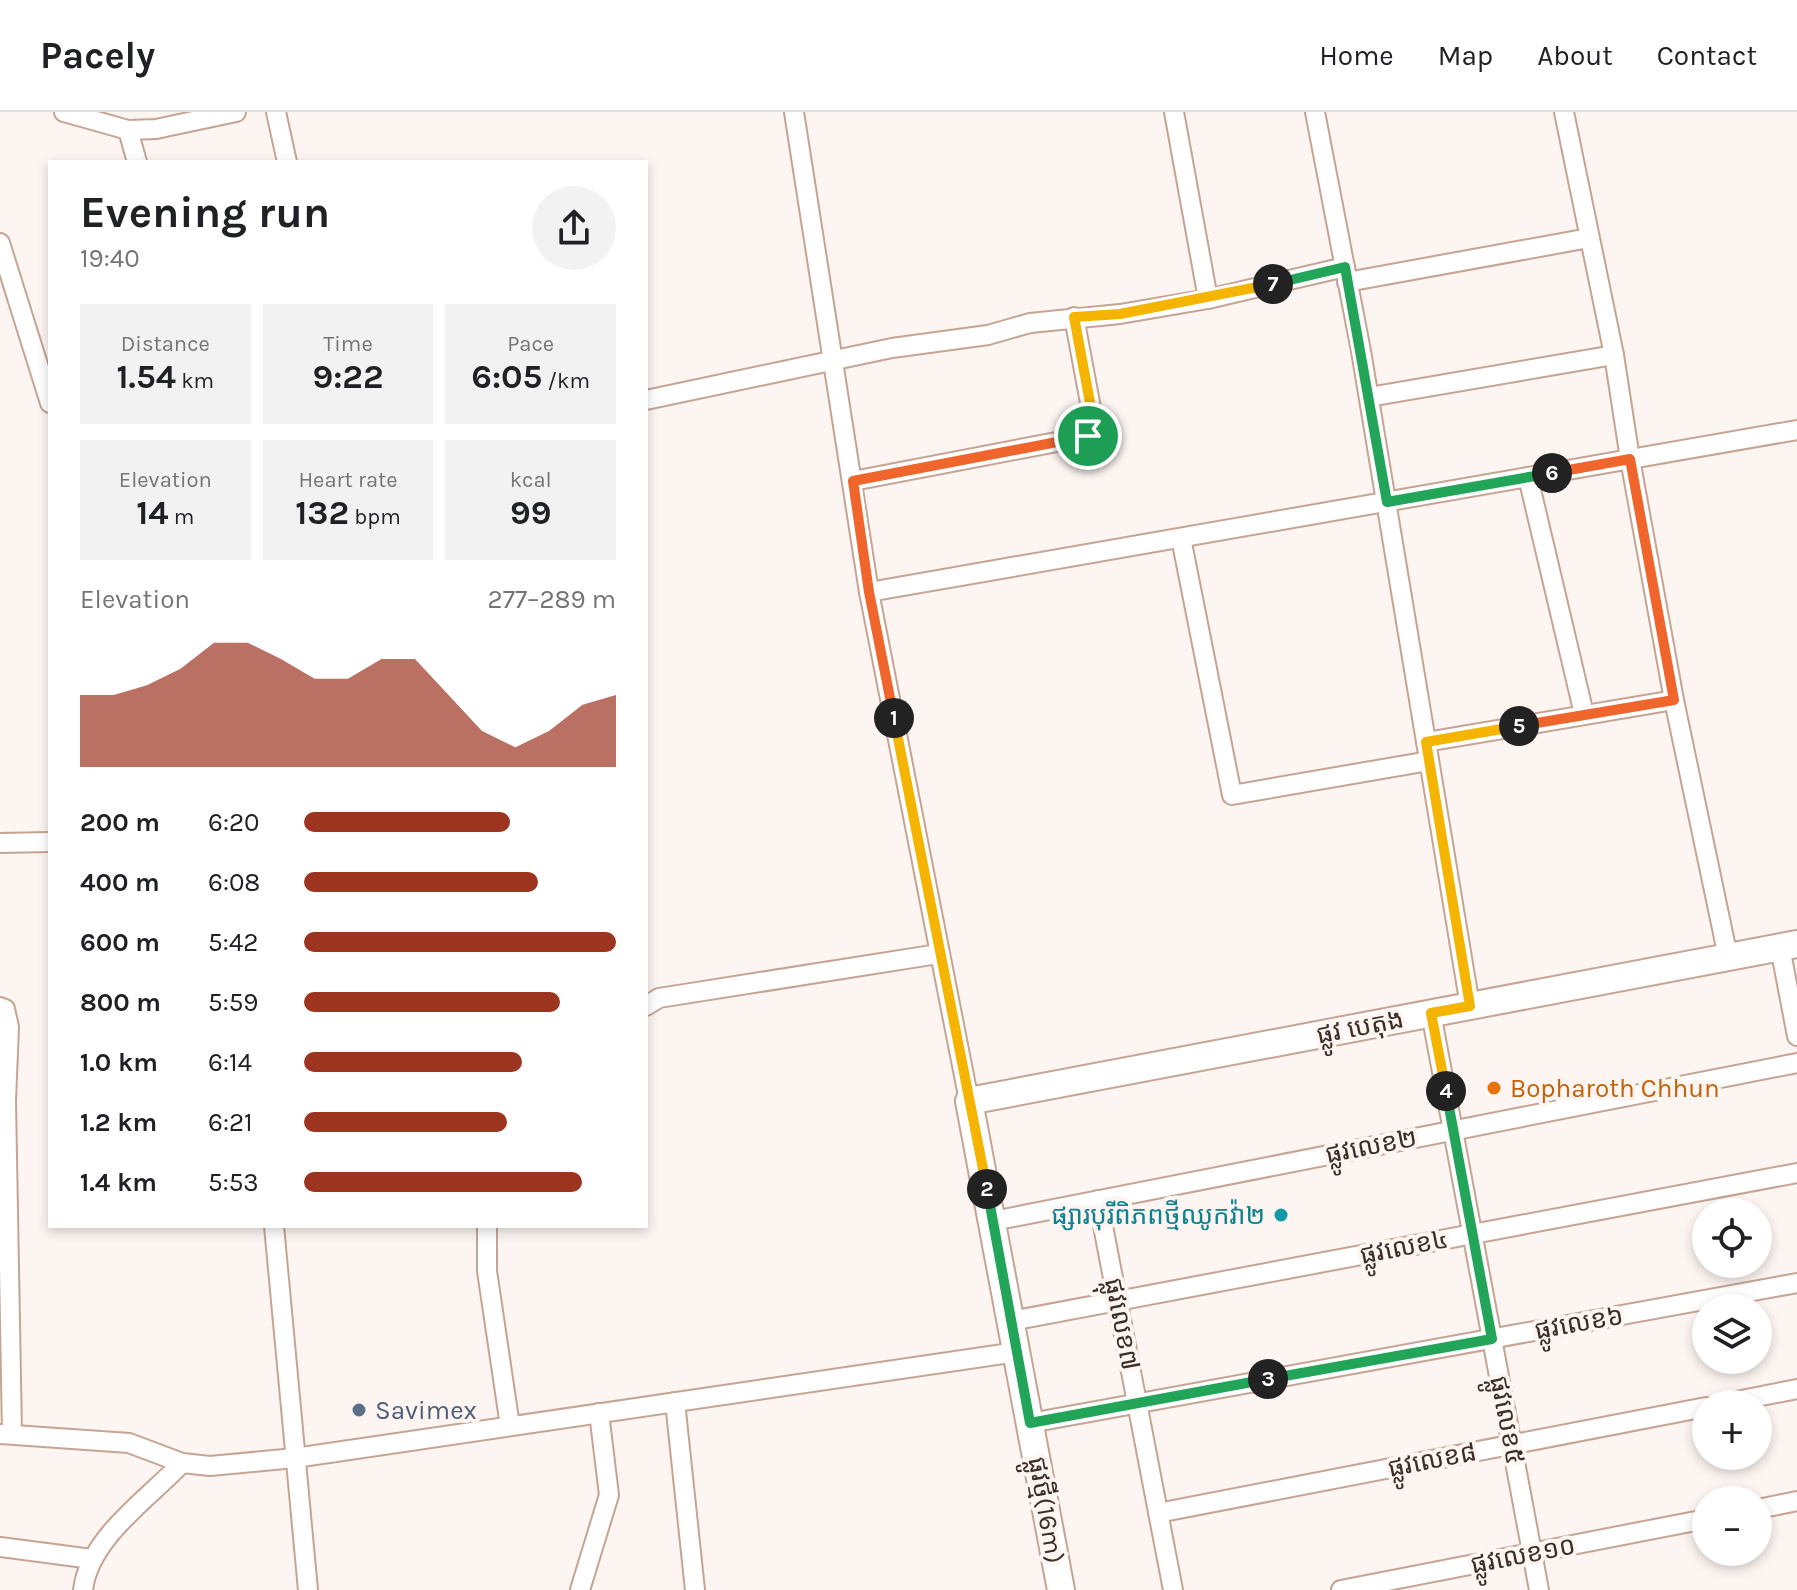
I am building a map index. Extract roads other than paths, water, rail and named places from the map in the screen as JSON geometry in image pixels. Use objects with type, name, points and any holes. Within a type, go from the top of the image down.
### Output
[{"type":"street","points":[[64,112],[128,130],[156,129],[236,112]]},
{"type":"street","points":[[276,112],[287,160]]},
{"type":"street","points":[[794,112],[869,592],[969,1101]]},
{"type":"street","points":[[1174,112],[1208,299]]},
{"type":"street","points":[[1315,112],[1369,397],[1470,1006]]},
{"type":"street","points":[[1564,112],[1614,355],[1674,700],[1728,957]]},
{"type":"street","points":[[128,130],[136,160]]},
{"type":"street","points":[[648,400],[834,363],[892,348],[988,335],[1030,323],[1120,314],[1346,274],[1589,238]]},
{"type":"street","points":[[0,243],[7,294],[48,398]]},
{"type":"street","points":[[853,481],[1088,436],[1094,424],[1074,317]]},
{"type":"street","points":[[1369,397],[1614,355]]},
{"type":"street","points":[[869,592],[1797,430]]},
{"type":"street","points":[[1528,477],[1584,714]]},
{"type":"street","points":[[1181,538],[1232,795],[1584,714],[1674,700]]},
{"type":"street","points":[[0,843],[48,842]]},
{"type":"street","points":[[1789,945],[1797,1036]]},
{"type":"street","name":"ផ្លូវ បេតុង","points":[[969,1101],[1789,945]]},
{"type":"street","points":[[648,1005],[659,998],[938,954]]},
{"type":"street","points":[[0,1007],[5,1009],[9,1027],[6,1101],[6,1434],[129,1443],[182,1463],[210,1466],[295,1458],[1017,1352]]},
{"type":"street","name":"ផ្លូវលេខ៥","points":[[1431,1013],[1539,1590]]},
{"type":"street","name":"ផ្លូវលេខ២","points":[[993,1221],[1797,1063]]},
{"type":"street","name":"ផ្លូវថ្មី(16m)","points":[[969,1101],[1061,1590]]},
{"type":"street","name":"ផ្លូវលេខ៤","points":[[1011,1321],[1797,1173]]},
{"type":"street","name":"ផ្លុវលេខ៧","points":[[1098,1200],[1173,1590]]},
{"type":"street","points":[[274,1228],[308,1590]]},
{"type":"street","points":[[487,1228],[487,1271],[510,1426]]},
{"type":"street","name":"ផ្លូវលេខ៦","points":[[1030,1423],[1797,1283]]},
{"type":"street","points":[[1772,1394],[1797,1389]]},
{"type":"street","points":[[675,1402],[695,1590]]},
{"type":"street","name":"ផ្លូវលេខ៨","points":[[1158,1513],[1692,1410]]},
{"type":"street","points":[[580,1590],[609,1495],[599,1413]]},
{"type":"street","points":[[83,1590],[85,1573],[108,1538],[182,1463]]},
{"type":"street","points":[[1772,1506],[1797,1501]]},
{"type":"street","name":"ផ្លូវលេខ១០","points":[[1341,1590],[1692,1522]]},
{"type":"street","points":[[0,1547],[92,1559]]},
{"type":"place","name":"Bopharoth Chhun","points":[[1494,1088]]},
{"type":"place","name":"ផ្សារបុរីពិភពថ្មីឈូកវ៉ា២","points":[[1281,1215]]},
{"type":"place","name":"Savimex","points":[[359,1410]]}]
